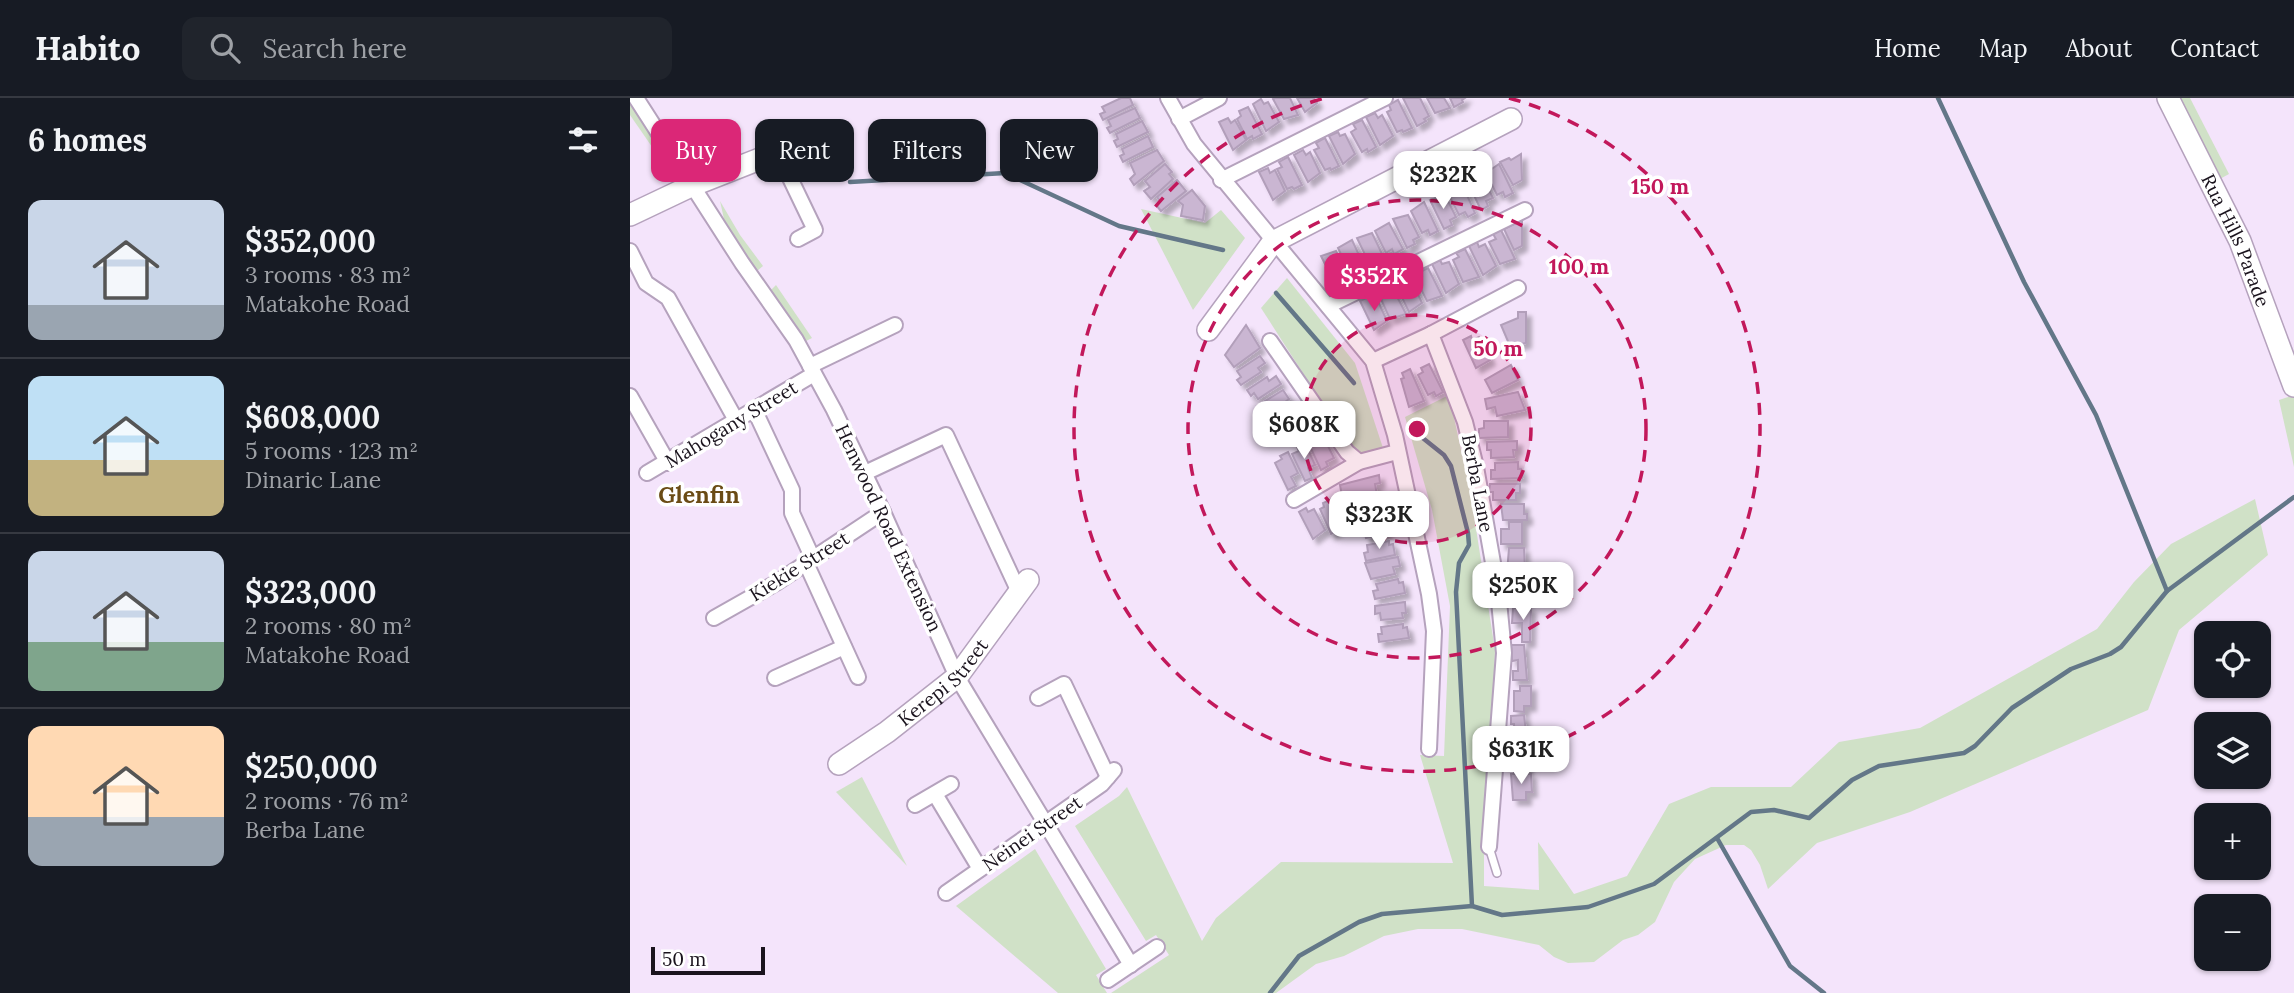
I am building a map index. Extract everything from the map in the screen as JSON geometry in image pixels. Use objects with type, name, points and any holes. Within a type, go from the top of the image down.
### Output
[{"type":"street","name":"Henwood Road Extension","points":[[636,98],[691,186],[796,340],[865,473],[957,677],[1131,965]]},
{"type":"street","points":[[1168,98],[1194,145],[1373,361],[1384,394],[1429,594],[1434,631],[1429,749]]},
{"type":"street","points":[[1179,119],[1219,98]]},
{"type":"street","points":[[1222,180],[1385,98]]},
{"type":"street","name":"Rua Hills Parade","points":[[2168,98],[2240,241],[2294,386]]},
{"type":"street","points":[[1208,330],[1273,242],[1511,119]]},
{"type":"street","points":[[630,215],[691,186],[755,162]]},
{"type":"street","points":[[792,182],[815,230],[798,239]]},
{"type":"street","points":[[1328,306],[1525,210]]},
{"type":"street","points":[[630,251],[646,282],[668,298],[737,422]]},
{"type":"street","points":[[1373,361],[1518,288]]},
{"type":"street","name":"Mahogany Street","points":[[647,473],[755,411],[812,370],[895,325]]},
{"type":"street","name":"Berba Lane","points":[[1431,334],[1468,433],[1498,591],[1504,653],[1489,847]]},
{"type":"street","points":[[1270,341],[1347,452],[1359,462]]},
{"type":"street","points":[[630,396],[668,463]]},
{"type":"street","points":[[755,411],[792,490],[792,513],[858,677]]},
{"type":"street","points":[[865,473],[946,435],[1024,586]]},
{"type":"street","points":[[1294,500],[1359,462],[1397,452]]},
{"type":"street","name":"Kiekie Street","points":[[714,618],[776,583],[883,512]]},
{"type":"street","name":"Kerepi Street","points":[[839,764],[887,732],[957,677],[1024,586]]},
{"type":"street","points":[[775,678],[844,647]]},
{"type":"street","name":"Neinei Street","points":[[946,892],[1102,784],[1111,774],[1065,684],[1038,698]]},
{"type":"street","points":[[915,806],[951,784]]},
{"type":"street","points":[[935,794],[980,869]]},
{"type":"street","points":[[1108,981],[1157,947]]},
{"type":"lane","points":[[1489,847],[1497,873]]},
{"type":"green space","points":[[2177,98],[2190,98],[2229,174],[2218,180]]},
{"type":"green space","points":[[630,103],[651,136],[651,145],[630,115]]},
{"type":"green space","points":[[720,201],[763,266],[757,271],[724,219]]},
{"type":"green space","points":[[1141,209],[1205,223],[1221,210],[1245,238],[1193,310]]},
{"type":"green space","points":[[1287,278],[1355,363],[1384,451],[1361,454],[1342,434],[1261,308]]},
{"type":"green space","points":[[776,285],[812,338],[806,341],[771,290]]},
{"type":"green space","points":[[1449,395],[1470,490],[1495,650],[1490,804],[1484,847],[1484,886],[1539,890],[1538,842],[1574,894],[1627,876],[1669,804],[1711,787],[1791,787],[1839,742],[1920,728],[2097,629],[2134,582],[2171,544],[2255,499],[2268,555],[2179,630],[2148,710],[1910,812],[1817,843],[1768,889],[1760,865],[1751,850],[1744,845],[1726,845],[1695,859],[1674,882],[1655,922],[1638,935],[1623,940],[1594,962],[1568,963],[1554,957],[1539,945],[1462,929],[1418,929],[1384,936],[1344,956],[1316,964],[1276,993],[1111,993],[1169,955],[1156,935],[1146,941],[1075,826],[1119,796],[1127,787],[1202,941],[1216,918],[1281,862],[1453,863],[1420,755],[1444,756],[1450,606],[1432,510],[1405,417]]},
{"type":"green space","points":[[2294,395],[2294,467],[2279,400]]},
{"type":"green space","points":[[862,777],[907,866],[836,792]]},
{"type":"green space","points":[[1035,849],[1106,969],[1096,975],[1107,993],[1058,993],[956,906]]},
{"type":"building","points":[[1121,98],[1130,98],[1133,105],[1103,120],[1100,114],[1105,112],[1102,107]]},
{"type":"building","points":[[1290,98],[1298,115],[1284,119],[1273,99]]},
{"type":"building","points":[[1297,98],[1314,98],[1317,103],[1305,112]]},
{"type":"building","points":[[1403,98],[1420,98],[1429,116],[1424,119],[1426,121],[1417,126]]},
{"type":"building","points":[[1427,98],[1444,98],[1450,108],[1435,113]]},
{"type":"building","points":[[1450,98],[1465,98],[1454,107]]},
{"type":"building","points":[[1261,99],[1264,104],[1268,102],[1279,122],[1266,131],[1253,104]]},
{"type":"building","points":[[1398,100],[1412,128],[1403,132],[1397,132],[1387,112],[1391,110],[1389,105]]},
{"type":"building","points":[[1248,107],[1262,134],[1253,139],[1252,136],[1247,139],[1237,119],[1241,116],[1239,111]]},
{"type":"building","points":[[1135,108],[1140,118],[1110,133],[1107,128],[1111,126],[1108,120]]},
{"type":"building","points":[[1375,113],[1378,118],[1382,115],[1393,136],[1380,145],[1366,117]]},
{"type":"building","points":[[1228,118],[1231,123],[1235,120],[1246,140],[1233,150],[1219,122]]},
{"type":"building","points":[[1362,120],[1376,147],[1368,152],[1367,149],[1362,152],[1351,132],[1356,129],[1353,124]]},
{"type":"building","points":[[1142,121],[1148,132],[1117,147],[1114,141],[1118,139],[1116,134]]},
{"type":"building","points":[[1338,132],[1340,136],[1345,134],[1355,154],[1343,164],[1329,136]]},
{"type":"building","points":[[1148,136],[1153,147],[1123,162],[1120,156],[1124,154],[1122,149]]},
{"type":"building","points":[[1325,138],[1339,166],[1331,170],[1325,170],[1314,150],[1319,148],[1316,143]]},
{"type":"building","points":[[1157,150],[1164,161],[1134,185],[1130,179],[1135,174],[1130,163]]},
{"type":"building","points":[[1303,150],[1306,155],[1310,152],[1320,173],[1308,182],[1294,155]]},
{"type":"building","points":[[1521,154],[1522,180],[1513,185],[1500,162]]},
{"type":"building","points":[[1288,157],[1302,185],[1294,189],[1287,189],[1277,169],[1282,167],[1279,162]]},
{"type":"building","points":[[1165,164],[1172,172],[1169,174],[1173,179],[1151,199],[1144,191],[1150,187],[1145,181]]},
{"type":"building","points":[[1499,164],[1513,193],[1505,197],[1503,192],[1497,195],[1486,173]]},
{"type":"building","points":[[1268,168],[1270,173],[1275,170],[1285,191],[1273,200],[1259,172]]},
{"type":"building","points":[[1482,176],[1493,198],[1486,201],[1488,206],[1481,210],[1467,181]]},
{"type":"building","points":[[1177,180],[1186,191],[1161,211],[1156,205],[1160,201],[1157,197]]},
{"type":"building","points":[[1462,184],[1475,213],[1468,217],[1465,212],[1459,215],[1448,193]]},
{"type":"building","points":[[1192,190],[1205,206],[1203,220],[1181,216],[1183,205],[1178,201]]},
{"type":"building","points":[[1445,195],[1456,217],[1450,220],[1452,225],[1444,229],[1430,200]]},
{"type":"building","points":[[1424,202],[1438,231],[1430,235],[1428,230],[1422,233],[1411,211]]},
{"type":"building","points":[[1408,215],[1419,237],[1413,240],[1415,244],[1407,248],[1393,219]]},
{"type":"building","points":[[1522,220],[1522,246],[1514,250],[1504,229]]},
{"type":"building","points":[[1389,223],[1403,249],[1394,254],[1392,249],[1386,253],[1375,231]]},
{"type":"building","points":[[1501,230],[1515,259],[1500,264],[1489,242],[1496,239],[1493,234]]},
{"type":"building","points":[[1372,233],[1383,256],[1377,258],[1379,263],[1371,267],[1357,238]]},
{"type":"building","points":[[1352,240],[1365,268],[1358,272],[1355,268],[1349,271],[1338,248]]},
{"type":"building","points":[[1477,242],[1479,247],[1485,244],[1496,266],[1483,275],[1469,246]]},
{"type":"building","points":[[1465,249],[1479,277],[1463,282],[1453,260],[1459,257],[1456,253]]},
{"type":"building","points":[[1336,251],[1347,273],[1341,276],[1343,281],[1335,284],[1321,256]]},
{"type":"building","points":[[1440,260],[1442,264],[1449,262],[1459,284],[1446,293],[1432,264]]},
{"type":"building","points":[[1428,268],[1442,296],[1427,301],[1416,279],[1422,276],[1420,272]]},
{"type":"building","points":[[1403,279],[1405,284],[1412,281],[1422,303],[1409,312],[1395,283]]},
{"type":"building","points":[[1391,285],[1406,314],[1390,319],[1380,297],[1386,294],[1383,289]]},
{"type":"building","points":[[1368,297],[1371,302],[1377,299],[1387,321],[1374,330],[1360,301]]},
{"type":"building","points":[[1518,312],[1526,312],[1526,343],[1510,346],[1501,325],[1518,318]]},
{"type":"building","points":[[1246,325],[1260,348],[1234,367],[1225,355]]},
{"type":"building","points":[[1471,336],[1472,340],[1479,337],[1490,360],[1476,368],[1463,340]]},
{"type":"building","points":[[1260,356],[1265,363],[1258,368],[1261,372],[1241,385],[1237,380],[1241,377],[1237,371]]},
{"type":"building","points":[[1429,364],[1443,392],[1436,396],[1434,392],[1428,395],[1418,375],[1423,372],[1421,368]]},
{"type":"building","points":[[1511,365],[1518,380],[1492,393],[1485,380]]},
{"type":"building","points":[[1410,369],[1424,401],[1409,407],[1401,379],[1404,378],[1402,373]]},
{"type":"building","points":[[1276,376],[1281,384],[1258,399],[1254,393],[1251,396],[1247,390],[1267,377],[1269,381]]},
{"type":"building","points":[[1283,390],[1289,399],[1285,402],[1287,406],[1265,419],[1257,406]]},
{"type":"building","points":[[1518,392],[1525,410],[1497,416],[1495,407],[1487,409],[1485,399]]},
{"type":"building","points":[[1484,421],[1508,421],[1508,437],[1479,438],[1479,429],[1484,428]]},
{"type":"building","points":[[1315,436],[1318,442],[1324,438],[1334,458],[1326,462],[1328,466],[1321,470],[1307,440]]},
{"type":"building","points":[[1517,441],[1517,450],[1513,450],[1514,457],[1491,458],[1491,450],[1487,450],[1487,442]]},
{"type":"building","points":[[1305,443],[1315,465],[1308,468],[1312,478],[1305,481],[1292,454],[1299,451],[1297,447]]},
{"type":"building","points":[[1288,452],[1298,473],[1291,477],[1296,486],[1288,490],[1275,463],[1282,459],[1280,456]]},
{"type":"building","points":[[1518,462],[1522,478],[1491,479],[1491,470],[1495,470],[1495,463]]},
{"type":"building","points":[[1379,475],[1380,483],[1375,484],[1377,495],[1343,502],[1340,485]]},
{"type":"building","points":[[1490,484],[1520,484],[1520,493],[1516,493],[1516,500],[1493,500],[1493,492],[1489,492]]},
{"type":"building","points":[[1332,499],[1343,523],[1335,527],[1337,531],[1331,534],[1320,509],[1324,507],[1323,503]]},
{"type":"building","points":[[1380,499],[1381,504],[1385,503],[1387,513],[1357,520],[1355,512],[1360,511],[1358,504]]},
{"type":"building","points":[[1501,504],[1524,504],[1527,520],[1503,520]]},
{"type":"building","points":[[1306,508],[1308,512],[1314,509],[1325,530],[1313,539],[1299,512]]},
{"type":"building","points":[[1388,517],[1391,528],[1387,529],[1388,533],[1366,538],[1364,531],[1360,531],[1359,523]]},
{"type":"building","points":[[1509,522],[1522,522],[1522,544],[1501,544],[1501,529],[1509,529]]},
{"type":"building","points":[[1389,541],[1389,545],[1393,544],[1395,555],[1366,561],[1364,553],[1368,552],[1367,545]]},
{"type":"building","points":[[1509,548],[1524,548],[1525,570],[1521,573],[1507,573]]},
{"type":"building","points":[[1398,557],[1400,566],[1393,567],[1395,574],[1371,579],[1365,563]]},
{"type":"building","points":[[1509,576],[1525,576],[1526,603],[1512,603]]},
{"type":"building","points":[[1398,579],[1399,583],[1403,582],[1405,593],[1375,599],[1373,591],[1378,590],[1376,584]]},
{"type":"building","points":[[1405,602],[1406,613],[1402,613],[1403,618],[1381,620],[1380,613],[1375,614],[1375,606]]},
{"type":"building","points":[[1513,608],[1531,608],[1530,642],[1522,642],[1522,623],[1512,623]]},
{"type":"building","points":[[1403,624],[1403,628],[1407,627],[1409,638],[1379,642],[1381,627]]},
{"type":"building","points":[[1511,645],[1524,645],[1527,680],[1513,680],[1513,671],[1518,671],[1518,660],[1512,661]]},
{"type":"building","points":[[1520,686],[1531,686],[1531,706],[1524,706],[1524,712],[1514,711],[1514,691],[1520,691]]},
{"type":"building","points":[[1524,715],[1527,741],[1515,742],[1511,716]]},
{"type":"building","points":[[1512,746],[1532,746],[1532,764],[1527,764],[1527,771],[1514,772]]},
{"type":"building","points":[[1511,774],[1531,774],[1532,792],[1526,792],[1526,800],[1513,800]]},
{"type":"waterway","points":[[1938,98],[2024,282],[2096,415],[2167,591]]},
{"type":"waterway","points":[[854,182],[1005,173],[1119,226],[1223,250]]},
{"type":"waterway","points":[[1276,293],[1354,383]]},
{"type":"waterway","points":[[1419,435],[1444,455],[1451,466],[1468,533],[1469,545],[1459,563],[1456,592],[1472,906]]},
{"type":"waterway","points":[[1270,993],[1299,956],[1359,922],[1382,914],[1472,906],[1502,915],[1588,907],[1654,884],[1751,812],[1774,810],[1809,818],[1852,780],[1879,766],[1964,753],[1975,746],[2012,708],[2071,669],[2121,647],[2167,591],[2294,497]]},
{"type":"waterway","points":[[1717,838],[1790,966],[1824,993]]},
{"type":"district","name":"Glenfin","points":[[699,494]]}]
